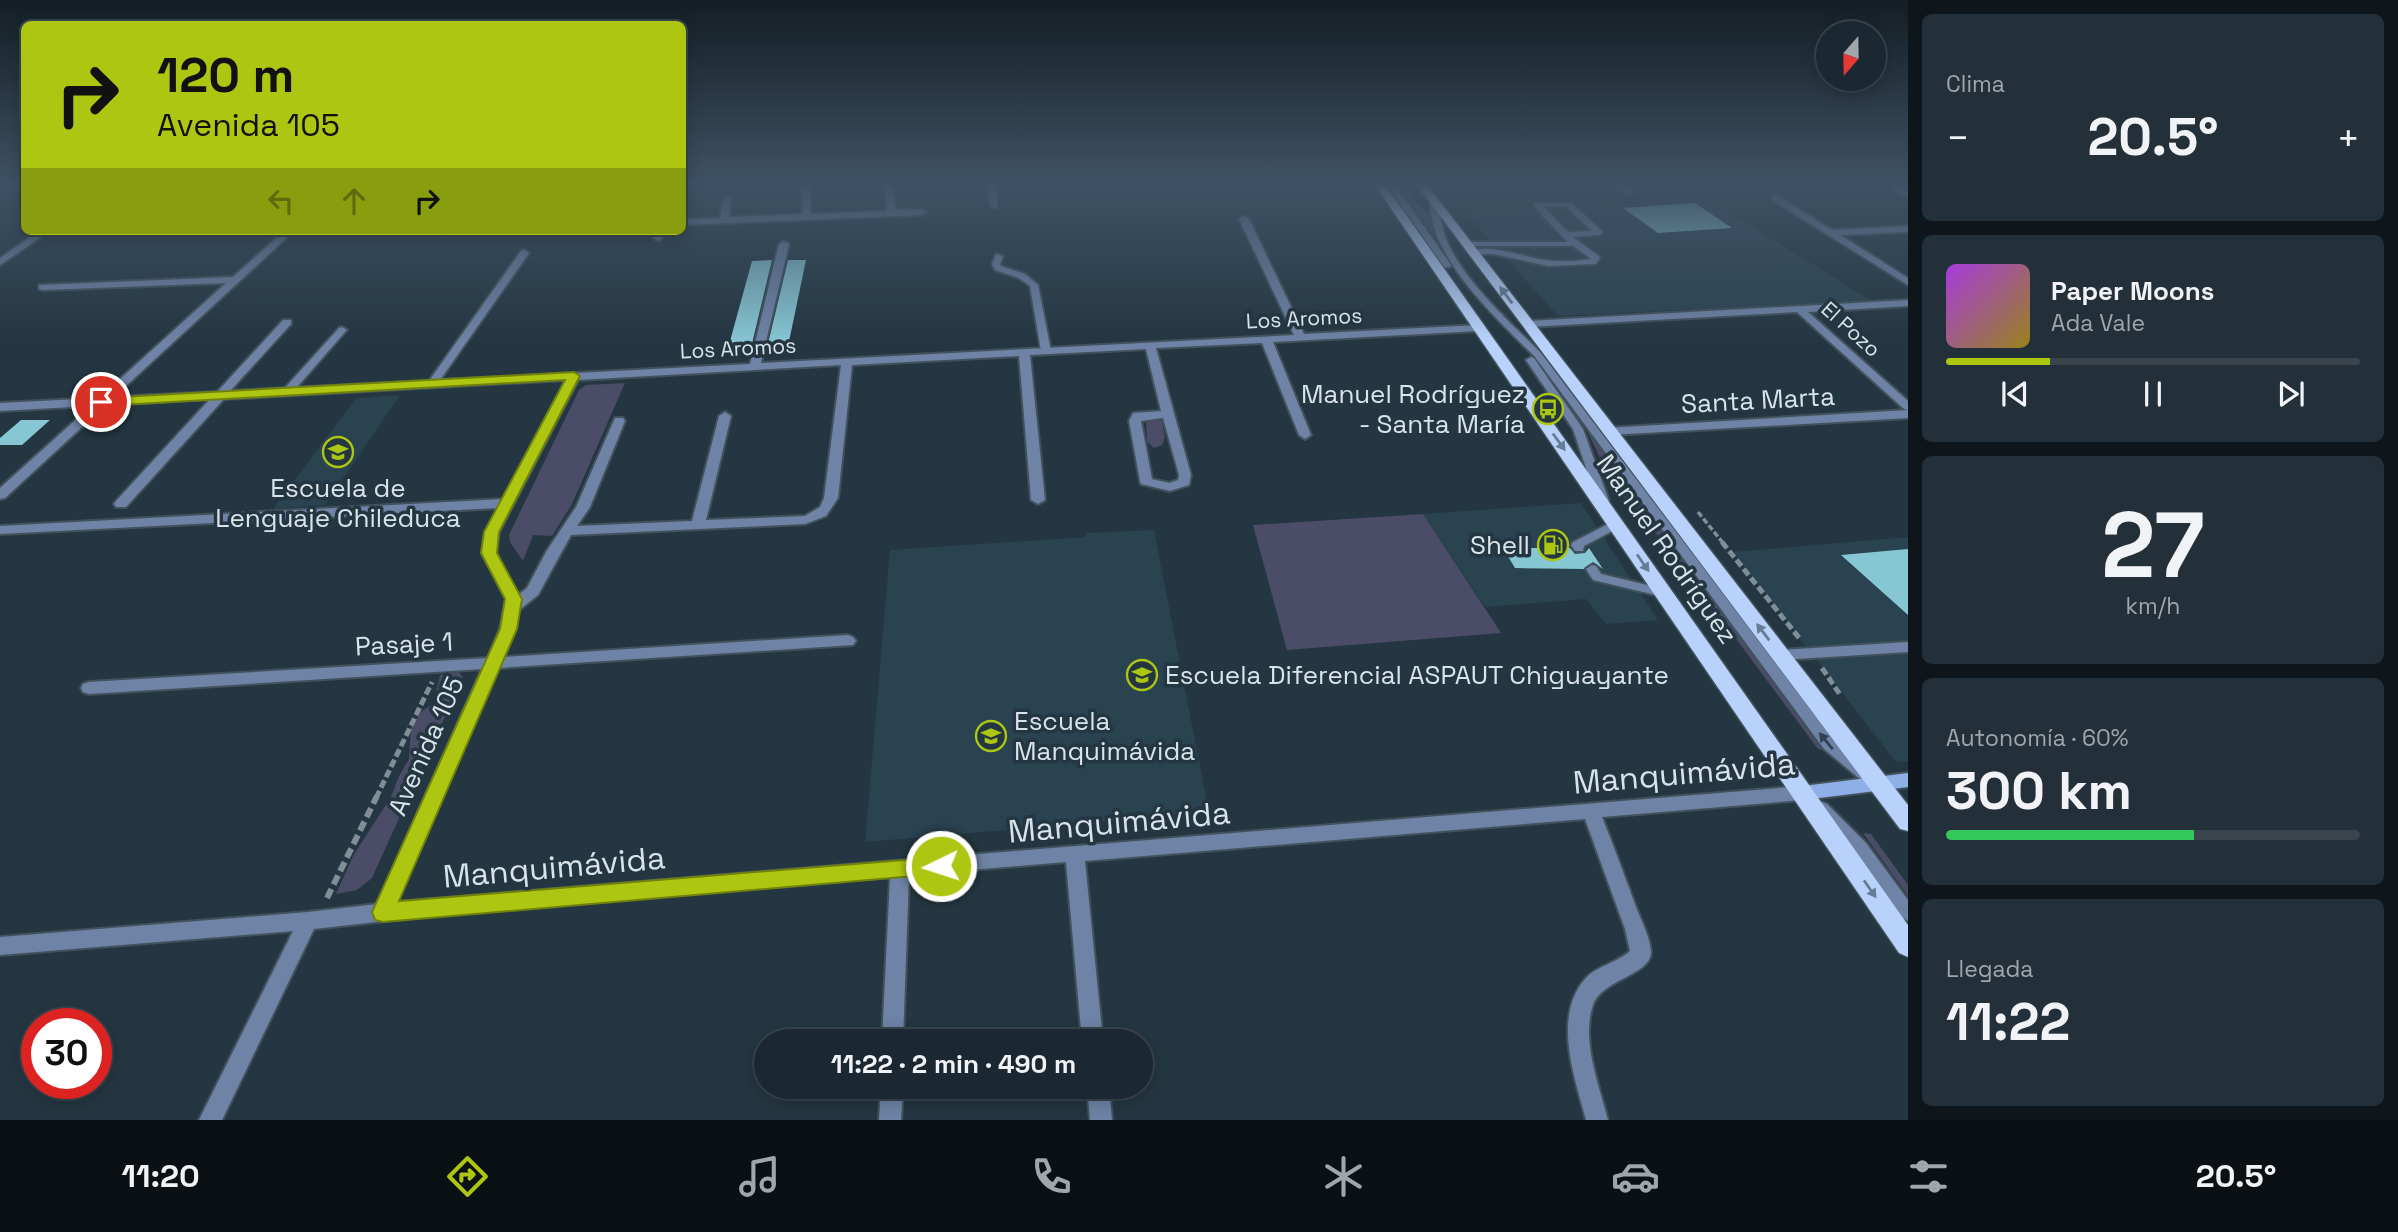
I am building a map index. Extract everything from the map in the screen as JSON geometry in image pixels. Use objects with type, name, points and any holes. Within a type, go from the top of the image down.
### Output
[{"type":"main road","name":"Manuel Rodríguez","points":[[1416,237],[1908,945]]},
{"type":"main road","name":"Manuel Rodríguez","points":[[1462,237],[1908,822]]},
{"type":"street","points":[[0,262],[36,237]]},
{"type":"street","points":[[0,495],[282,237]]},
{"type":"street","points":[[1253,237],[1300,337]]},
{"type":"street","points":[[1837,237],[1908,282]]},
{"type":"street","points":[[755,366],[784,244]]},
{"type":"street","points":[[432,384],[524,253]]},
{"type":"street","points":[[43,287],[235,280]]},
{"type":"street","points":[[1528,324],[1908,303]]},
{"type":"street","name":"El Pozo","points":[[1799,309],[1908,407]]},
{"type":"street","points":[[121,504],[287,322]]},
{"type":"street","name":"Los Aromos","points":[[0,407],[1478,328]]},
{"type":"street","points":[[1266,339],[1306,435]]},
{"type":"street","points":[[1150,345],[1169,414],[1185,475],[1184,482],[1170,487],[1146,481],[1135,421],[1137,416],[1145,414],[1169,414]]},
{"type":"street","points":[[1024,352],[1038,500]]},
{"type":"street","points":[[567,531],[805,520],[818,515],[828,508],[847,361]]},
{"type":"street","points":[[574,376],[492,532],[489,553],[510,589],[514,607],[533,591],[588,499],[618,421]]},
{"type":"street","name":"Santa Marta","points":[[1610,431],[1908,414]]},
{"type":"street","points":[[698,525],[725,416]]},
{"type":"street","points":[[0,530],[508,503]]},
{"type":"street","name":"Avenida 105","points":[[383,912],[509,629],[514,607]]},
{"type":"street","name":"Pasaje 1","points":[[89,688],[848,641]]},
{"type":"street","name":"Manquimávida","points":[[0,946],[1803,793],[1908,780]]},
{"type":"street","points":[[1591,811],[1635,929],[1641,954],[1634,963],[1592,986],[1578,1014],[1580,1041],[1597,1120]]},
{"type":"street","points":[[1075,855],[1092,1029]]},
{"type":"street","points":[[894,1029],[900,869]]},
{"type":"street","points":[[210,1120],[308,921]]},
{"type":"street","points":[[890,1120],[891,1099]]},
{"type":"street","points":[[1099,1099],[1101,1120]]},
{"type":"lane","points":[[1428,237],[1467,293],[1523,350],[1565,406],[1585,443],[1604,507]]},
{"type":"lane","points":[[1442,237],[1448,252],[1479,296],[1538,355],[1829,745],[1852,767],[1879,784]]},
{"type":"lane","points":[[1569,237],[1575,244]]},
{"type":"lane","points":[[1575,244],[1582,246],[1595,260],[1548,263],[1470,248],[1575,244]]},
{"type":"lane","points":[[999,256],[998,268],[1022,276],[1034,285],[1046,351]]},
{"type":"lane","points":[[287,391],[342,330]]},
{"type":"lane","points":[[1579,548],[1577,545],[1616,524]]},
{"type":"lane","points":[[1592,569],[1597,577],[1664,593]]},
{"type":"lane","points":[[1781,655],[1908,647]]},
{"type":"lane","points":[[1803,793],[1854,841],[1908,913]]},
{"type":"path","points":[[308,921],[324,904],[440,666]]},
{"type":"shaded area","points":[[1488,237],[1769,237],[1872,301],[1558,316]]},
{"type":"shaded area","points":[[625,383],[572,504],[552,536],[533,535],[523,561],[510,542],[509,535],[579,390],[586,385]]},
{"type":"shaded area","name":"Escuela de Lenguaje Chileduca","points":[[400,395],[325,505],[273,509],[356,398]]},
{"type":"shaded area","points":[[1156,418],[1162,421],[1165,437],[1162,445],[1154,448],[1147,442],[1146,419]]},
{"type":"shaded area","points":[[1586,428],[1823,750],[1818,749],[1667,546],[1613,486]]},
{"type":"shaded area","points":[[1581,503],[1658,620],[1606,624],[1586,599],[1485,607],[1423,514]]},
{"type":"shaded area","points":[[1423,514],[1501,633],[1287,650],[1253,525]]},
{"type":"shaded area","name":"Escuela Manquimávida","points":[[1154,530],[1209,813],[865,842],[890,550],[1086,537],[1086,533]]},
{"type":"shaded area","points":[[1908,537],[1908,761],[1896,762],[1733,552]]},
{"type":"shaded area","points":[[458,672],[463,677],[372,878],[357,890],[336,894],[353,856],[391,797],[409,759],[411,727],[421,712],[434,703],[440,675]]},
{"type":"shaded area","points":[[1863,833],[1871,834],[1908,885],[1908,896]]},
{"type":"building","points":[[772,260],[750,352],[727,352],[752,261]]},
{"type":"building","points":[[788,260],[806,260],[787,351],[766,352]]},
{"type":"building","points":[[21,420],[50,420],[22,445],[0,445],[0,438]]},
{"type":"building","points":[[1503,548],[1570,548],[1575,554],[1585,553],[1589,548],[1603,569],[1593,562],[1584,569],[1515,568]]},
{"type":"building","points":[[1908,549],[1908,615],[1841,555]]},
{"type":"place","name":"Manuel Rodríguez - Santa María","points":[[1548,409]]},
{"type":"place","name":"Escuela de Lenguaje Chileduca","points":[[338,452]]},
{"type":"place","name":"Shell","points":[[1553,545]]},
{"type":"place","name":"Escuela Diferencial ASPAUT Chiguayante","points":[[1142,675]]},
{"type":"place","name":"Escuela Manquimávida","points":[[991,736]]},
{"type":"route","points":[[101,402],[574,376],[489,539],[489,553],[513,599],[509,629],[383,912],[941,866]]}]
